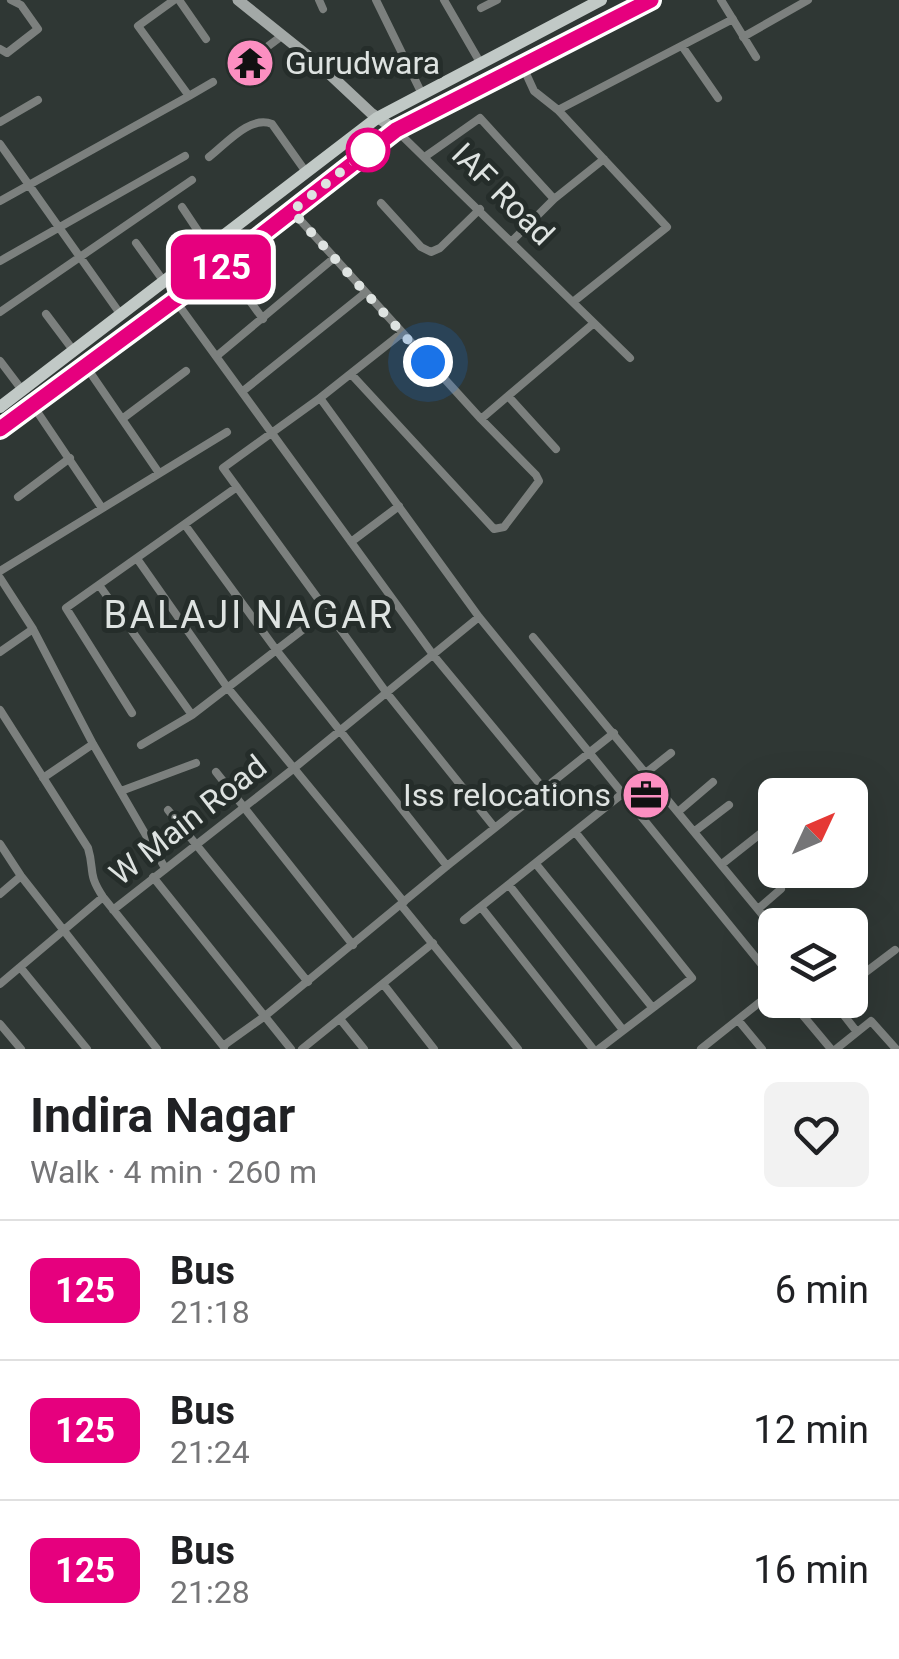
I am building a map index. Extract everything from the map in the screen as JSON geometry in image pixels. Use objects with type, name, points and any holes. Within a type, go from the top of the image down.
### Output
[{"type":"main road","points":[[0,429],[224,264],[396,130],[651,0]]},
{"type":"main road","points":[[0,407],[377,118],[594,2]]},
{"type":"street","points":[[0,49],[7,53],[38,29],[21,5],[11,0]]},
{"type":"street","points":[[189,96],[138,26],[176,0],[206,39]]},
{"type":"street","name":"IAF Road","points":[[238,0],[426,156],[630,358]]},
{"type":"street","points":[[376,0],[422,94]]},
{"type":"street","points":[[444,0],[481,64]]},
{"type":"street","points":[[481,8],[498,0]]},
{"type":"street","points":[[721,0],[756,57]]},
{"type":"street","points":[[743,36],[808,0]]},
{"type":"street","points":[[558,110],[733,20]]},
{"type":"street","points":[[247,62],[283,35]]},
{"type":"street","points":[[682,46],[718,98]]},
{"type":"street","points":[[523,67],[534,91],[558,110],[667,227],[573,302]]},
{"type":"street","points":[[0,201],[214,82]]},
{"type":"street","points":[[0,122],[38,100]]},
{"type":"street","points":[[426,156],[480,118],[554,199]]},
{"type":"street","points":[[209,157],[252,124],[267,122],[306,172]]},
{"type":"street","points":[[0,144],[122,315]]},
{"type":"street","points":[[0,262],[185,156]]},
{"type":"street","points":[[510,242],[554,199],[604,159]]},
{"type":"street","points":[[0,312],[192,180]]},
{"type":"street","points":[[381,204],[421,247],[431,252],[480,209]]},
{"type":"street","points":[[182,207],[210,249]]},
{"type":"street","points":[[292,211],[538,478],[499,530],[490,525],[352,374]]},
{"type":"street","points":[[136,242],[165,282]]},
{"type":"street","points":[[218,355],[334,258]]},
{"type":"street","points":[[224,264],[263,319]]},
{"type":"street","points":[[243,390],[365,293]]},
{"type":"street","points":[[175,300],[434,656],[544,789]]},
{"type":"street","points":[[46,314],[74,351]]},
{"type":"street","points":[[481,420],[594,323]]},
{"type":"street","points":[[402,333],[223,468],[386,692],[495,828]]},
{"type":"street","points":[[0,361],[22,390]]},
{"type":"street","points":[[85,365],[158,473]]},
{"type":"street","points":[[122,419],[186,371]]},
{"type":"street","points":[[508,396],[556,448]]},
{"type":"street","points":[[320,398],[479,617],[758,960]]},
{"type":"street","points":[[32,404],[102,508]]},
{"type":"street","points":[[165,868],[0,574],[227,432]]},
{"type":"street","points":[[18,497],[70,458]]},
{"type":"street","points":[[132,713],[66,608],[236,487]]},
{"type":"street","points":[[350,542],[400,506]]},
{"type":"street","points":[[185,525],[277,651],[446,866]]},
{"type":"street","points":[[138,560],[227,687],[518,1049]]},
{"type":"street","points":[[99,585],[192,716]]},
{"type":"street","points":[[141,745],[192,716],[327,611]]},
{"type":"street","name":"W Main Road","points":[[113,910],[479,617]]},
{"type":"street","points":[[0,652],[33,629]]},
{"type":"street","points":[[533,637],[758,909]]},
{"type":"street","points":[[0,710],[88,848],[92,859],[89,870],[103,897],[224,1048],[614,733]]},
{"type":"street","points":[[43,778],[94,744]]},
{"type":"street","points":[[647,772],[671,753]]},
{"type":"street","points":[[121,791],[196,762]]},
{"type":"street","points":[[216,772],[353,945]]},
{"type":"street","points":[[679,811],[713,782]]},
{"type":"street","points":[[464,920],[622,794]]},
{"type":"street","points":[[696,831],[728,805]]},
{"type":"street","points":[[168,810],[308,982]]},
{"type":"street","points":[[481,907],[596,1049],[692,978],[576,832]]},
{"type":"street","points":[[722,864],[758,836]]},
{"type":"street","points":[[0,844],[20,876],[157,1049]]},
{"type":"street","points":[[536,864],[652,1007]]},
{"type":"street","points":[[0,894],[20,876]]},
{"type":"street","points":[[153,877],[291,1049]]},
{"type":"street","points":[[509,885],[623,1030]]},
{"type":"street","points":[[759,908],[782,889]]},
{"type":"street","points":[[0,984],[103,897]]},
{"type":"street","points":[[302,1049],[433,943]]},
{"type":"street","points":[[868,970],[895,950]]},
{"type":"street","points":[[20,967],[87,1049]]},
{"type":"street","points":[[384,985],[434,1049]]},
{"type":"street","points":[[700,1049],[758,1004]]},
{"type":"street","points":[[806,1018],[833,1049],[874,1022],[896,1049]]},
{"type":"street","points":[[846,1018],[857,1032]]},
{"type":"street","points":[[340,1019],[364,1049]]},
{"type":"street","points":[[738,1020],[762,1049]]},
{"type":"street","points":[[0,1024],[20,1049]]},
{"type":"bus line","name":"125","points":[[0,429],[224,264],[396,130],[651,0]]},
{"type":"place","name":"Gurudwara","points":[[250,63]]},
{"type":"place","name":"Iss relocations","points":[[646,795]]},
{"type":"district","name":"BALAJI NAGAR","points":[[249,615]]},
{"type":"route","points":[[368,150],[292,211],[428,362]]}]
